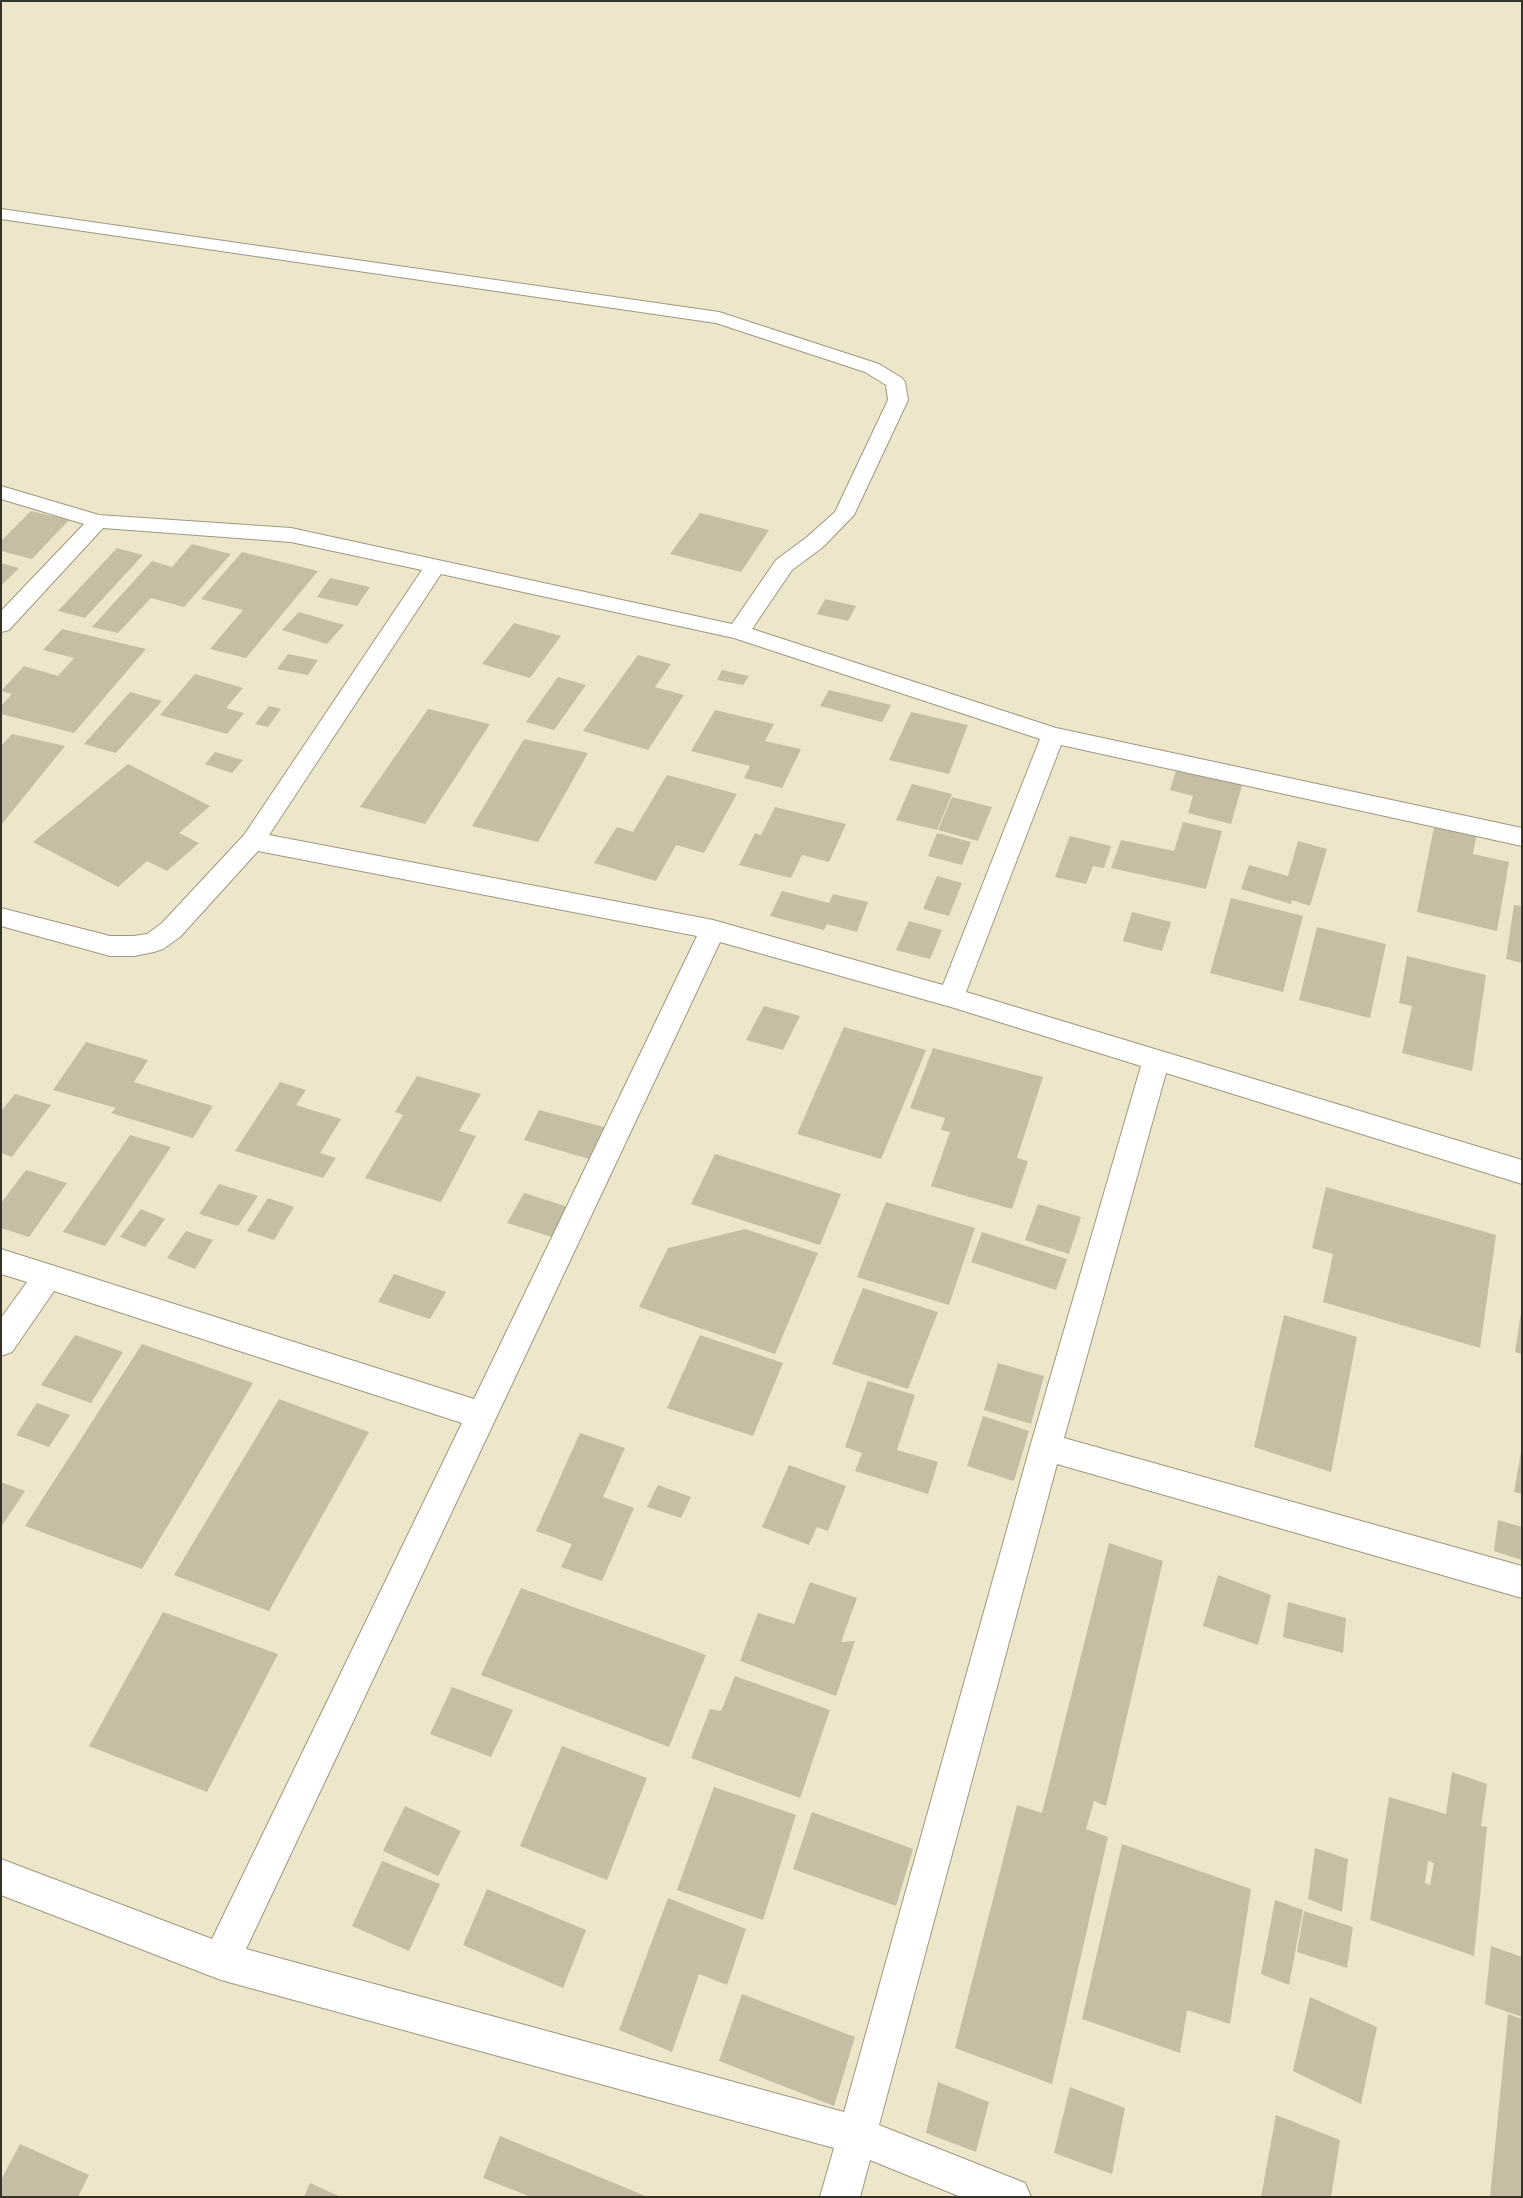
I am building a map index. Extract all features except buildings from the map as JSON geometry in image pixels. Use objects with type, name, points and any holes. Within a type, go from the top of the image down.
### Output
[{"type":"street","points":[[1,214],[719,318],[872,368],[895,382],[898,400],[844,515],[815,542],[784,565],[738,632]]},
{"type":"street","points":[[1,492],[98,521],[290,535],[738,632],[1053,735],[1522,837]]},
{"type":"street","points":[[1,625],[98,521]]},
{"type":"street","points":[[1,917],[110,946],[134,946],[154,942],[171,930],[252,841],[436,566]]},
{"type":"street","points":[[951,997],[1053,735]]},
{"type":"street","points":[[252,841],[713,930],[951,997],[1522,1172]]},
{"type":"street","points":[[221,1962],[713,930]]},
{"type":"street","points":[[840,2197],[1046,1447],[1156,1060]]},
{"type":"street","points":[[1,1261],[481,1415]]},
{"type":"street","points":[[1,1342],[48,1276]]},
{"type":"street","points":[[1046,1447],[1522,1582]]},
{"type":"street","points":[[3,1882],[221,1962],[856,2135],[1011,2197]]}]
